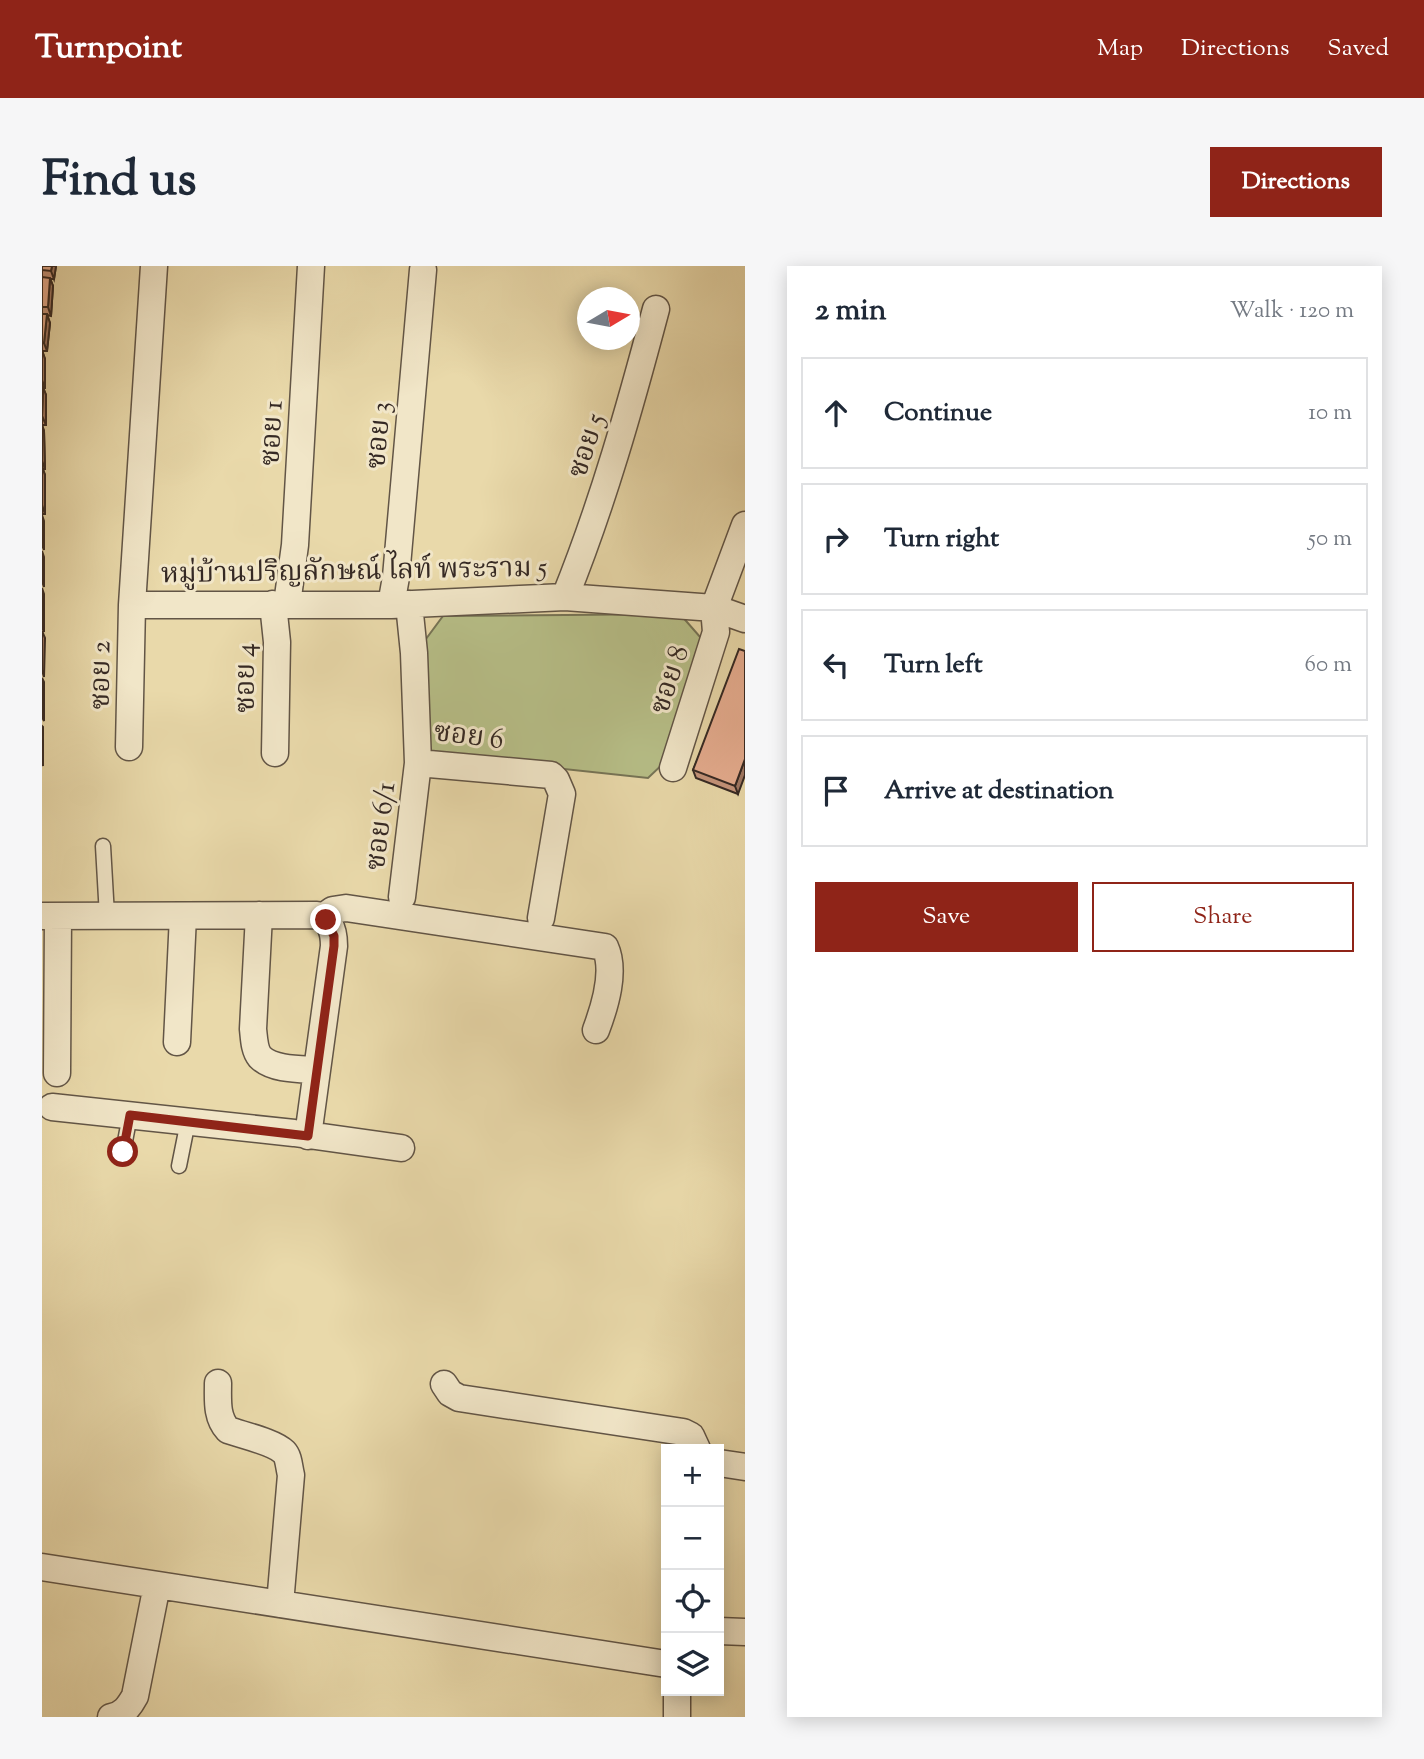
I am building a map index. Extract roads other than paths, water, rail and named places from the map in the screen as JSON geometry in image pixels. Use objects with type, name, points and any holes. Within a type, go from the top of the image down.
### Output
[{"type":"street","name":"หมู่บ้านปริญลักษณ์ ไลท์ พระราม 5","points":[[154,266],[132,605],[400,605],[565,597],[714,608],[745,620]]},
{"type":"street","name":"ซอย 1","points":[[280,604],[295,545],[311,266]]},
{"type":"street","name":"ซอย 3","points":[[400,605],[396,577],[423,270]]},
{"type":"street","name":"ซอย 5","points":[[565,597],[589,539],[629,412],[656,309]]},
{"type":"street","name":"ซอย 8","points":[[673,768],[716,632],[714,608],[745,525]]},
{"type":"street","name":"ซอย 4","points":[[275,753],[280,604]]},
{"type":"street","name":"ซอย 2","points":[[130,747],[132,605]]},
{"type":"street","name":"ซอย 6","points":[[400,605],[414,653],[418,763],[551,775],[561,788],[561,802],[541,918]]},
{"type":"street","name":"ซอย 6/1","points":[[402,897],[418,763]]},
{"type":"street","points":[[57,1073],[50,916],[323,917],[332,910],[346,908],[605,947],[608,955],[608,998],[596,1030]]},
{"type":"street","points":[[259,915],[253,1029],[255,1045],[260,1056],[272,1063],[317,1070]]},
{"type":"street","points":[[177,1042],[183,916]]},
{"type":"street","points":[[308,1136],[334,946],[331,926],[323,917]]},
{"type":"street","points":[[52,1107],[401,1148]]},
{"type":"street","points":[[218,1383],[219,1419],[224,1426],[228,1430],[273,1446],[284,1452],[288,1460],[290,1475],[280,1604]]},
{"type":"street","points":[[444,1384],[450,1393],[459,1398],[683,1432],[691,1436],[695,1444]]},
{"type":"street","points":[[724,1464],[745,1467]]},
{"type":"street","points":[[42,1567],[661,1663]]},
{"type":"street","points":[[111,1717],[118,1716],[128,1708],[135,1696],[157,1585]]},
{"type":"street","points":[[724,1631],[745,1632]]},
{"type":"street","points":[[677,1696],[677,1717]]},
{"type":"lane","points":[[103,846],[107,916]]},
{"type":"lane","points":[[123,1152],[130,1115]]},
{"type":"lane","points":[[179,1166],[188,1121]]}]
